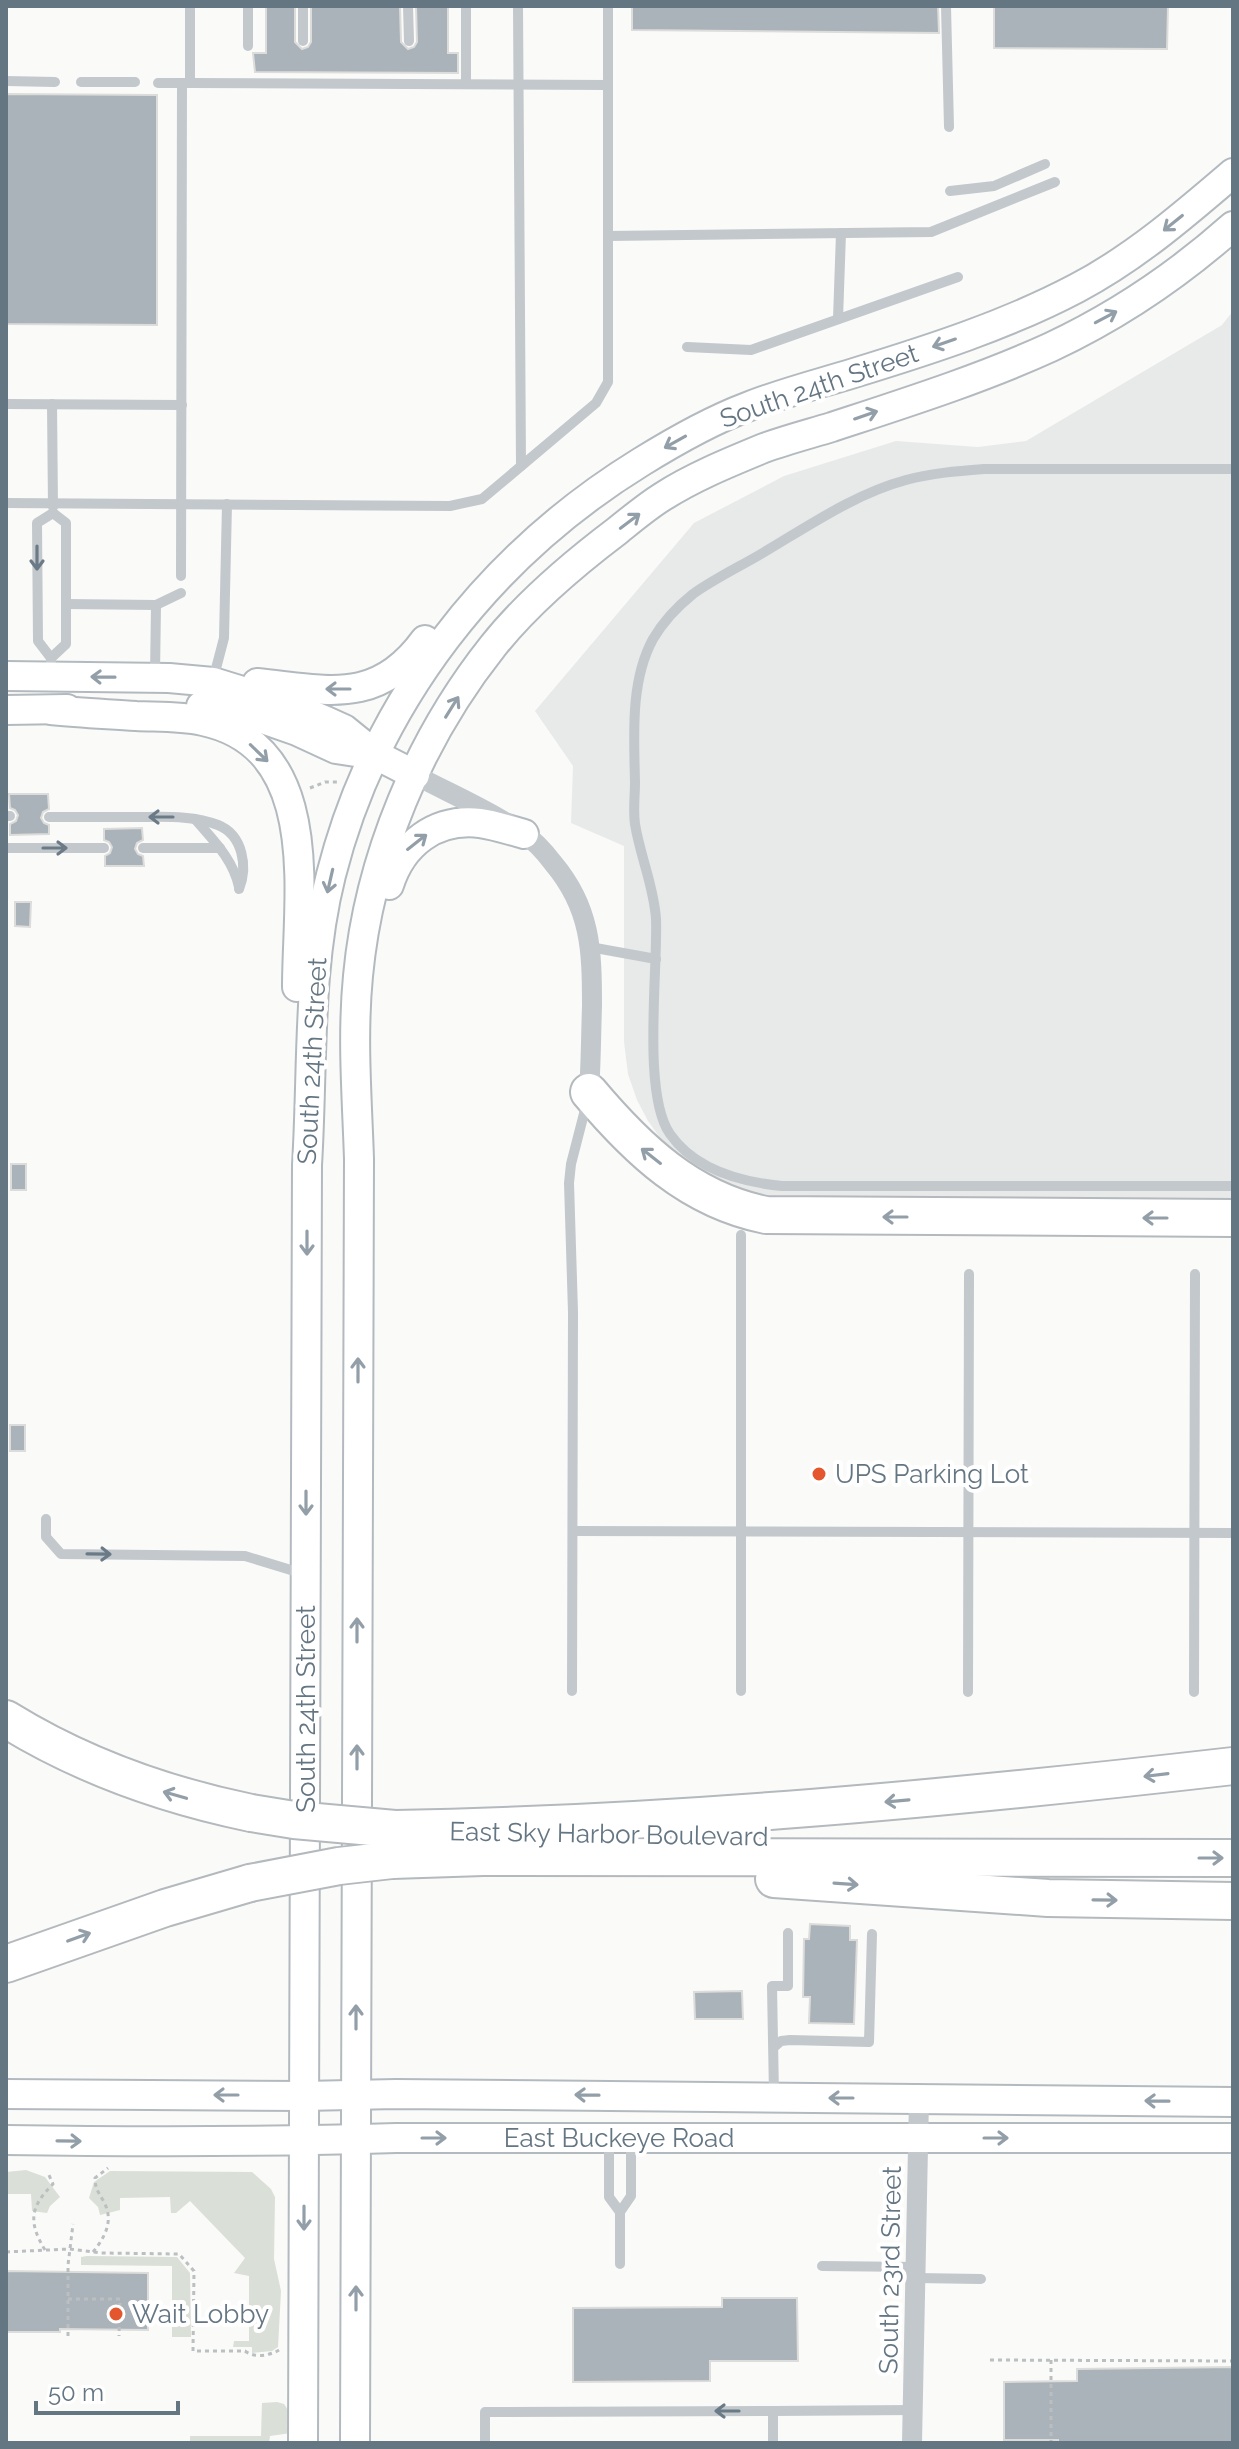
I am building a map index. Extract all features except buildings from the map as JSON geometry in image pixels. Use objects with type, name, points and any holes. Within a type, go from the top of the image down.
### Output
[{"type":"highway","points":[[589,1092],[635,1143],[698,1191],[732,1207],[766,1215],[1233,1218]]},
{"type":"highway","name":"East Sky Harbor Boulevard","points":[[6,1719],[42,1741],[106,1772],[184,1797],[294,1820],[438,1858],[1233,1858]]},
{"type":"highway","points":[[393,1845],[579,1823],[788,1811],[1233,1766]]},
{"type":"highway","name":"East Sky Harbor Boulevard","points":[[6,1964],[165,1908],[250,1883],[339,1866],[393,1845],[516,1835],[1233,1833]]},
{"type":"highway","points":[[573,1857],[681,1873],[999,1895],[1233,1901]]},
{"type":"main road","name":"South 24th Street","points":[[303,2443],[307,1165],[313,983],[331,876],[359,789],[404,699],[448,634],[494,579],[547,528],[616,477],[704,426],[745,407],[1001,323],[1078,288],[1152,240],[1233,173]]},
{"type":"main road","name":"South 24th Street","points":[[355,2443],[359,1159],[355,1061],[358,976],[383,854],[415,775],[450,709],[492,647],[525,610],[585,556],[662,497],[713,470],[766,448],[966,381],[1051,347],[1125,307],[1186,265],[1233,226]]},
{"type":"main road","points":[[6,676],[51,668],[349,690],[388,677],[411,658],[449,608],[499,552],[547,528]]},
{"type":"main road","points":[[51,668],[51,710]]},
{"type":"main road","points":[[213,682],[288,705],[344,729],[376,755],[415,775]]},
{"type":"main road","points":[[6,710],[141,705],[209,707],[276,723],[336,749],[376,755]]},
{"type":"main road","points":[[51,710],[206,722],[226,728],[252,745],[279,776],[289,797],[297,831],[296,1094],[307,1165]]},
{"type":"main road","points":[[359,1159],[370,1058],[375,958],[383,910],[396,864],[413,843],[450,825],[480,823],[524,834]]},
{"type":"main road","name":"East Buckeye Road","points":[[6,2094],[1233,2102]]},
{"type":"main road","points":[[774,2097],[774,2138]]},
{"type":"main road","name":"East Buckeye Road","points":[[6,2140],[1233,2138]]},
{"type":"street","points":[[415,775],[524,834],[549,857],[571,888],[585,920],[590,947],[589,1092]]},
{"type":"street","name":"South 23rd Street","points":[[912,2443],[919,2098]]},
{"type":"lane","points":[[181,576],[186,83],[190,6]]},
{"type":"lane","points":[[248,6],[248,46]]},
{"type":"lane","points":[[303,6],[303,41]]},
{"type":"lane","points":[[408,6],[409,41]]},
{"type":"lane","points":[[466,6],[466,84]]},
{"type":"lane","points":[[518,6],[521,466]]},
{"type":"lane","points":[[6,503],[53,508],[182,503],[450,506],[482,499],[596,403],[608,382],[608,6]]},
{"type":"lane","points":[[946,6],[949,127]]},
{"type":"lane","points":[[6,81],[55,82]]},
{"type":"lane","points":[[81,82],[135,82]]},
{"type":"lane","points":[[158,83],[608,85]]},
{"type":"lane","points":[[950,191],[994,186],[1045,164]]},
{"type":"lane","points":[[608,236],[931,232],[1055,182]]},
{"type":"lane","points":[[838,319],[841,233]]},
{"type":"lane","points":[[687,347],[751,350],[958,277]]},
{"type":"lane","points":[[6,404],[182,405]]},
{"type":"lane","points":[[51,668],[66,644],[66,523],[53,508],[52,404]]},
{"type":"lane","points":[[1233,469],[984,469],[906,480],[872,492],[695,593],[671,614],[644,661],[634,741],[635,823],[655,906],[655,1082],[662,1118],[669,1133],[693,1156],[709,1167],[742,1181],[805,1187],[1233,1186]]},
{"type":"lane","points":[[213,682],[224,638],[227,504]]},
{"type":"lane","points":[[51,668],[38,641],[37,523],[53,508]]},
{"type":"lane","points":[[66,604],[156,605],[181,593]]},
{"type":"lane","points":[[154,678],[156,605]]},
{"type":"lane","points":[[49,817],[178,817],[195,819],[222,826],[239,844],[244,877],[239,889],[236,875],[220,848],[195,819]]},
{"type":"lane","points":[[6,848],[104,848]]},
{"type":"lane","points":[[143,848],[220,848]]},
{"type":"lane","points":[[590,947],[656,959]]},
{"type":"lane","points":[[572,1691],[573,1312],[569,1183],[589,1092]]},
{"type":"lane","points":[[741,1235],[741,1691]]},
{"type":"lane","points":[[968,1692],[969,1274]]},
{"type":"lane","points":[[1194,1692],[1195,1274]]},
{"type":"lane","points":[[46,1519],[46,1537],[61,1554],[245,1556],[306,1574]]},
{"type":"lane","points":[[573,1531],[1233,1533]]},
{"type":"lane","points":[[774,2097],[772,1986],[788,1986],[788,1933]]},
{"type":"lane","points":[[774,2047],[781,2041],[790,2040],[869,2042],[872,1934]]},
{"type":"lane","points":[[620,2138],[609,2197],[620,2212]]},
{"type":"lane","points":[[620,2138],[631,2196],[620,2212],[620,2264]]},
{"type":"lane","points":[[822,2266],[981,2279]]},
{"type":"lane","points":[[485,2443],[485,2412],[913,2410]]},
{"type":"lane","points":[[773,2411],[773,2443]]},
{"type":"path","points":[[300,792],[325,782],[340,782]]},
{"type":"path","points":[[93,2252],[108,2228],[106,2207],[96,2191],[95,2178],[108,2168]]},
{"type":"path","points":[[45,2250],[33,2220],[40,2195],[53,2184],[48,2173]]},
{"type":"path","points":[[68,2336],[69,2249],[73,2224]]},
{"type":"path","points":[[6,2252],[69,2249],[179,2254],[194,2271],[193,2351],[245,2351],[251,2356],[266,2355],[282,2348]]},
{"type":"path","points":[[68,2299],[120,2299],[119,2336]]},
{"type":"path","points":[[990,2360],[1233,2361]]},
{"type":"path","points":[[1051,2360],[1051,2443]]},
{"type":"shaded area","points":[[1233,311],[1233,1200],[787,1200],[751,1195],[709,1179],[668,1149],[637,1100],[628,1074],[624,1042],[624,846],[571,823],[573,766],[535,711],[694,523],[784,476],[896,441],[978,447],[1026,441],[1222,325]]},
{"type":"shaded area","points":[[26,2170],[45,2177],[60,2197],[47,2213],[32,2211],[31,2194],[6,2194],[6,2172]]},
{"type":"shaded area","points":[[110,2171],[252,2172],[271,2189],[275,2197],[274,2259],[281,2291],[278,2347],[272,2351],[252,2353],[252,2347],[233,2347],[234,2341],[249,2341],[249,2276],[234,2273],[245,2258],[190,2201],[176,2213],[171,2213],[170,2197],[120,2198],[120,2210],[100,2215],[98,2207],[89,2198],[94,2182]]},
{"type":"shaded area","points":[[81,2257],[177,2257],[190,2273],[191,2337],[172,2337],[172,2266],[81,2265]]},
{"type":"shaded area","points":[[262,2403],[284,2404],[290,2413],[291,2433],[270,2436],[269,2443],[190,2443],[190,2436],[261,2436]]},
{"type":"place","name":"UPS Parking Lot","points":[[819,1474]]},
{"type":"place","name":"Wait Lobby","points":[[116,2314]]}]
